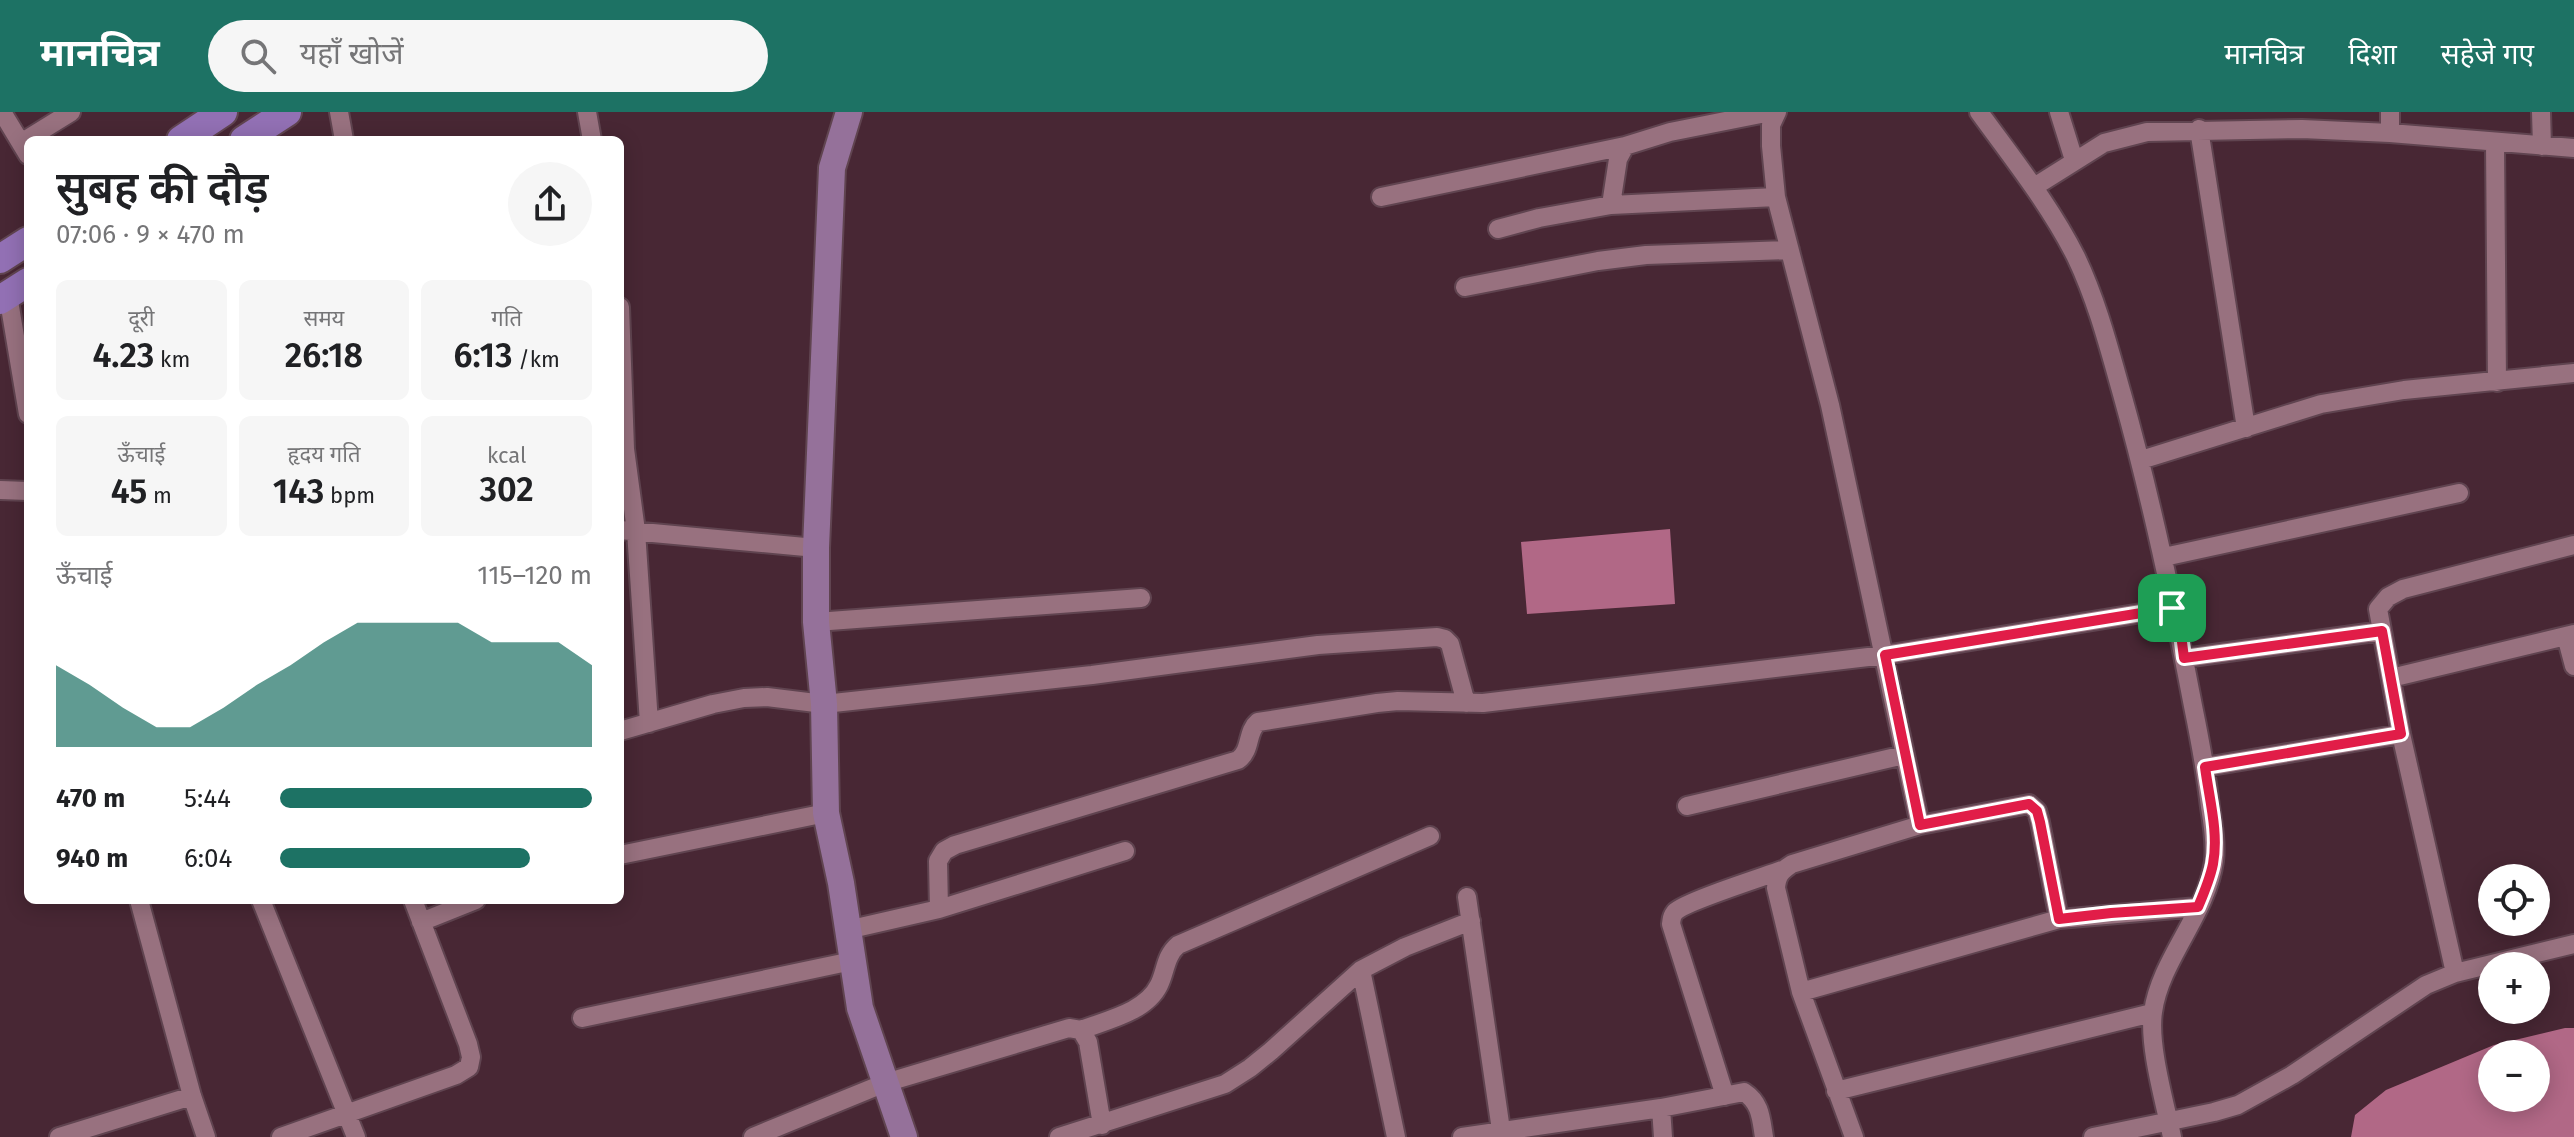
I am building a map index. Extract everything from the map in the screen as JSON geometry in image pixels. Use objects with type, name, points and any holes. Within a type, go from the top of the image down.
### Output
[{"type":"main road","points":[[187,136],[223,112]]},
{"type":"main road","points":[[250,136],[287,112]]},
{"type":"main road","points":[[0,259],[24,244]]},
{"type":"street","points":[[2,112],[24,147]]},
{"type":"street","points":[[41,136],[71,112]]},
{"type":"street","points":[[339,112],[343,136]]},
{"type":"street","points":[[587,112],[591,136]]},
{"type":"street","points":[[849,112],[832,168],[816,548],[816,622],[824,704],[826,813],[841,883],[860,1008],[904,1137]]},
{"type":"street","points":[[1381,197],[1625,146],[1670,132],[1774,112],[1771,146],[1776,197],[1830,405],[1920,825]]},
{"type":"street","points":[[1979,112],[2034,187],[2076,257],[2094,300],[2141,460],[2164,557],[2172,608],[2181,634],[2205,767],[2214,861],[2208,884],[2161,985],[2152,1013],[2155,1049],[2170,1129]]},
{"type":"street","points":[[2059,112],[2074,160]]},
{"type":"street","points":[[2390,112],[2390,133]]},
{"type":"street","points":[[2541,112],[2542,146]]},
{"type":"street","points":[[2034,187],[2104,143],[2189,124],[2302,121],[2390,133],[2574,148]]},
{"type":"street","points":[[2189,124],[2246,428]]},
{"type":"street","points":[[2495,143],[2497,382]]},
{"type":"street","points":[[1611,205],[1618,159],[1625,146]]},
{"type":"street","points":[[1498,229],[1611,205],[1776,197]]},
{"type":"street","points":[[1465,287],[1598,261],[1646,255],[1790,250]]},
{"type":"street","points":[[12,292],[24,384]]},
{"type":"street","points":[[2141,460],[2321,404],[2404,390],[2574,373]]},
{"type":"street","points":[[624,475],[649,723]]},
{"type":"street","points":[[0,490],[24,491]]},
{"type":"street","points":[[2164,557],[2459,493]]},
{"type":"street","points":[[628,530],[816,548]]},
{"type":"street","points":[[2455,973],[2401,734],[2378,609],[2388,597],[2403,589],[2574,545]]},
{"type":"street","points":[[816,622],[1141,598]]},
{"type":"street","points":[[939,909],[938,861],[944,851],[955,845],[1238,760],[1247,751],[1252,726],[1258,722],[1387,702],[1466,703],[1551,696],[1885,655],[2172,608]]},
{"type":"street","points":[[2184,658],[2382,631]]},
{"type":"street","points":[[2391,678],[2570,635],[2574,666]]},
{"type":"street","points":[[624,730],[744,698],[767,697],[824,704],[1092,675],[1318,645],[1437,637],[1450,644],[1466,703]]},
{"type":"street","points":[[2205,767],[2401,734]]},
{"type":"street","points":[[1687,806],[1904,755]]},
{"type":"street","points":[[1725,1096],[1671,924],[1676,910],[1792,864],[1920,825],[2029,804],[2037,811],[2040,822],[2059,919]]},
{"type":"street","points":[[624,854],[826,813]]},
{"type":"street","points":[[753,1137],[885,1083],[1069,1028],[1081,1030],[1136,1008],[1157,989],[1168,958],[1178,945],[1430,836]]},
{"type":"street","points":[[847,930],[939,909],[1125,851]]},
{"type":"street","points":[[1782,870],[1776,888],[1801,992],[1854,1137]]},
{"type":"street","points":[[1467,897],[1501,1130]]},
{"type":"street","points":[[140,904],[206,1137]]},
{"type":"street","points":[[263,904],[356,1137]]},
{"type":"street","points":[[281,1137],[456,1075],[469,1067],[471,1057],[468,1044],[414,904]]},
{"type":"street","points":[[421,922],[466,904]]},
{"type":"street","points":[[1801,992],[2059,919],[2198,907]]},
{"type":"street","points":[[1059,1137],[1225,1084],[1271,1051],[1361,970],[1405,947],[1471,921]]},
{"type":"street","points":[[2093,1137],[2170,1129],[2238,1105],[2264,1092],[2426,985],[2455,973],[2574,944]]},
{"type":"street","points":[[582,1018],[852,961]]},
{"type":"street","points":[[1361,970],[1396,1137]]},
{"type":"street","points":[[1836,1091],[2152,1013]]},
{"type":"street","points":[[1081,1030],[1088,1042],[1102,1125]]},
{"type":"street","points":[[1462,1137],[1501,1130],[1550,1130],[1744,1092],[1754,1099],[1759,1110],[1764,1137]]},
{"type":"street","points":[[59,1137],[192,1096]]},
{"type":"street","points":[[1661,1108],[1663,1137]]},
{"type":"shaded area","points":[[1670,529],[1675,604],[1527,614],[1521,542]]},
{"type":"shaded area","points":[[2574,1028],[2574,1137],[2351,1137],[2355,1115],[2386,1090],[2478,1052],[2478,1112],[2550,1112],[2550,1040],[2515,1040]]},
{"type":"route","points":[[2172,608],[2181,634],[2184,658],[2382,631],[2401,734],[2205,767],[2214,861],[2198,907],[2059,919],[2040,822],[2037,811],[2029,804],[1920,825],[1885,655],[2172,608]]}]
